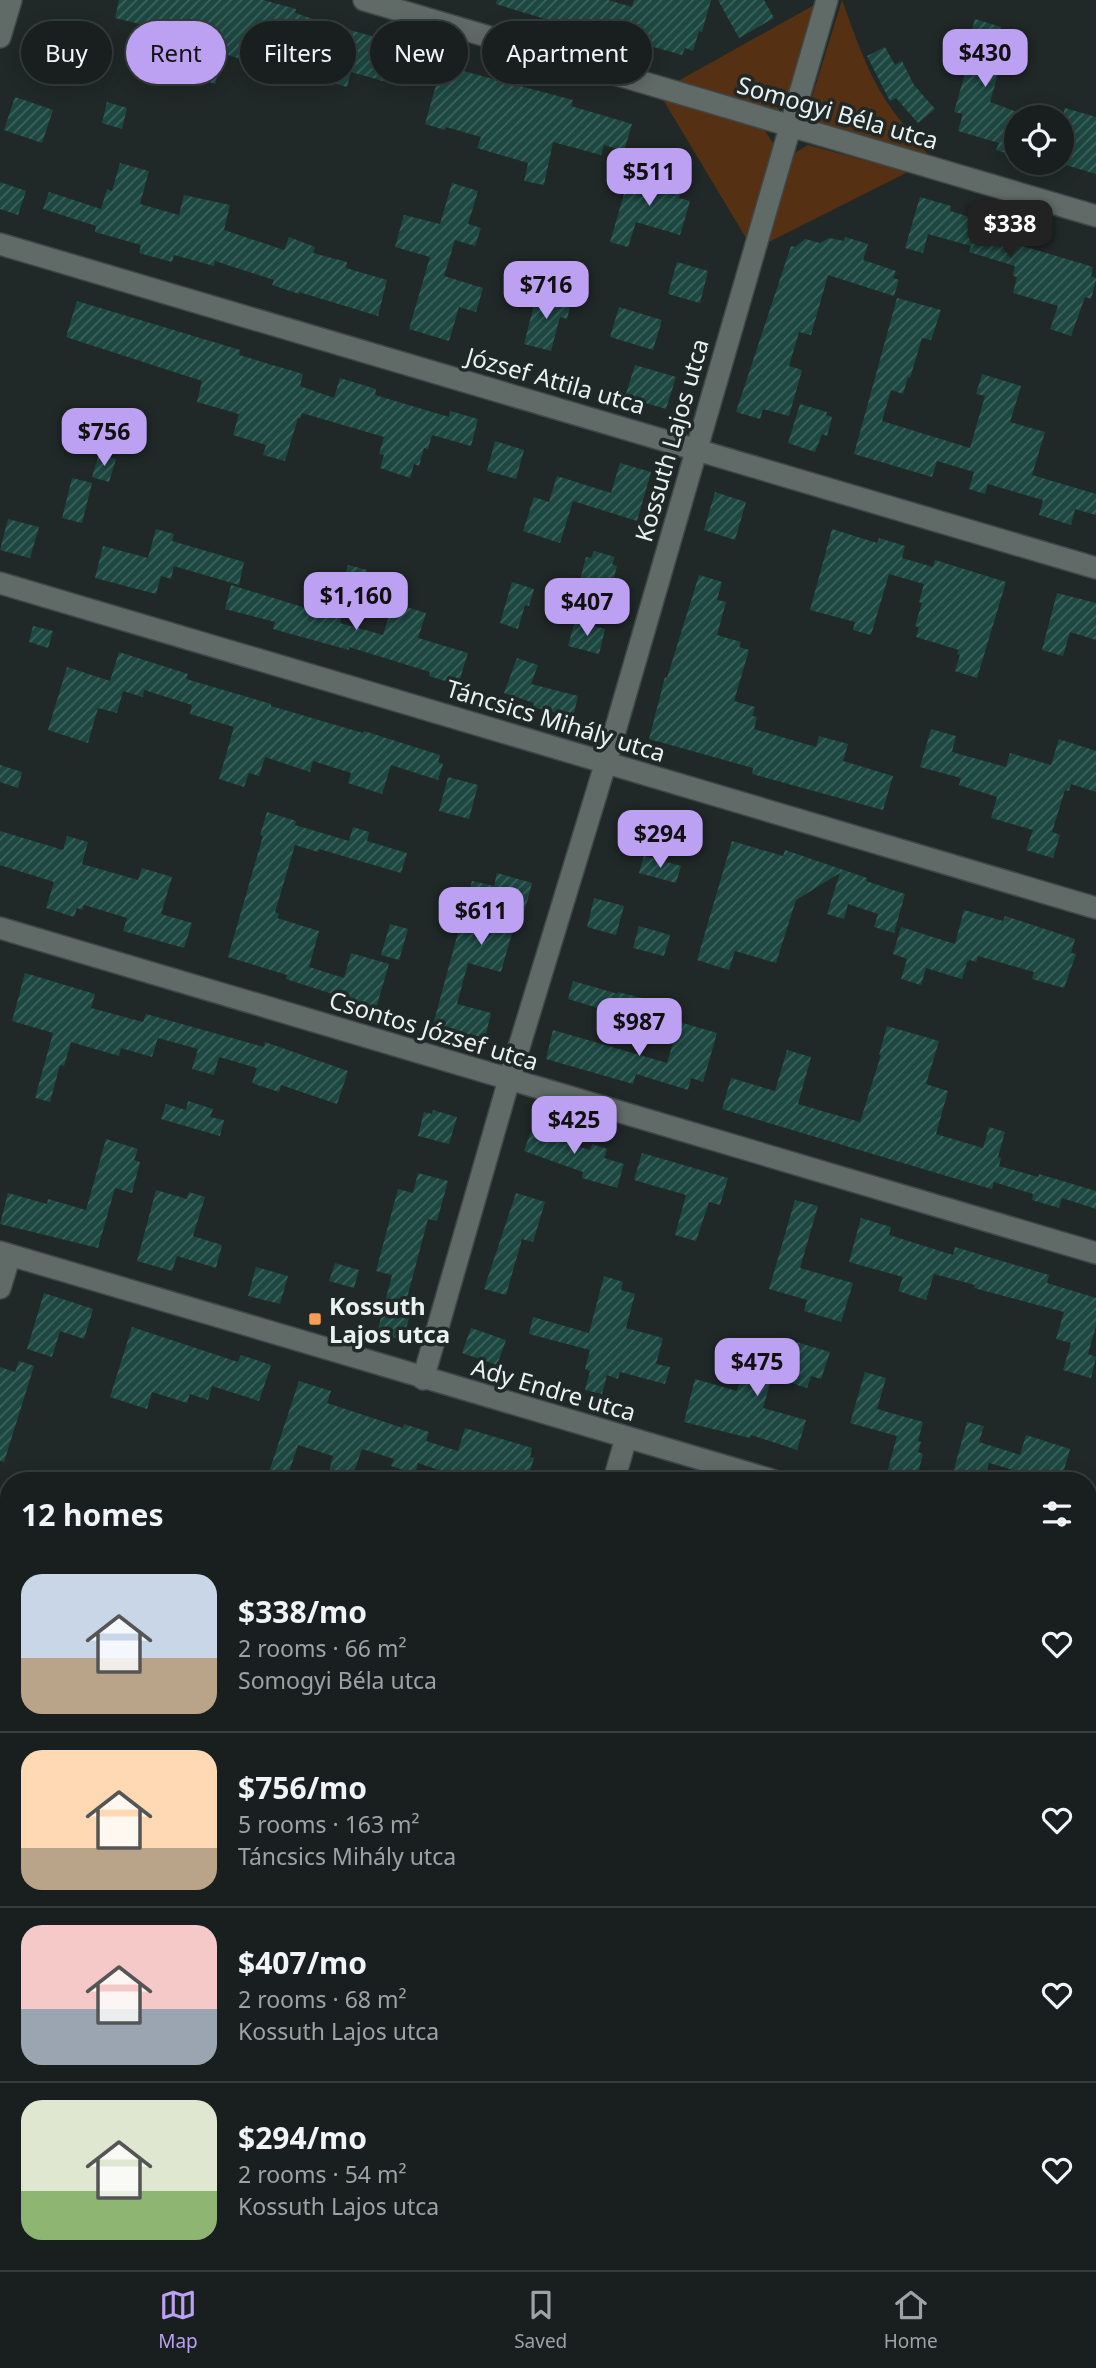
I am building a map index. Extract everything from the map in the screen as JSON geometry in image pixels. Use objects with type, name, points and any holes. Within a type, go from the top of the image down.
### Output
[{"type":"street","points":[[0,37],[11,0]]},
{"type":"street","name":"Somogyi Béla utca","points":[[364,0],[1096,216]]},
{"type":"street","name":"Kossuth Lajos utca","points":[[423,1379],[509,1080],[606,762],[827,0]]},
{"type":"street","name":"József Attila utca","points":[[0,244],[1096,568]]},
{"type":"street","name":"Táncsics Mihály utca","points":[[0,583],[1096,908]]},
{"type":"street","name":"Csontos József utca","points":[[0,928],[1096,1253]]},
{"type":"street","points":[[0,1289],[5,1254]]},
{"type":"street","name":"Ady Endre utca","points":[[5,1254],[745,1472]]},
{"type":"street","points":[[616,1472],[626,1437]]},
{"type":"shaded area","points":[[842,0],[865,60],[880,90],[899,119],[928,154],[812,122],[807,113]]},
{"type":"shaded area","points":[[816,4],[786,105],[773,113],[678,81]]},
{"type":"shaded area","points":[[662,98],[764,129],[774,145],[746,238]]},
{"type":"shaded area","points":[[808,145],[908,172],[767,243],[795,153]]},
{"type":"building","points":[[119,0],[263,0],[296,9],[295,13],[319,21],[240,21],[240,58],[226,55],[226,21],[127,21],[115,18]]},
{"type":"building","points":[[497,0],[608,0],[632,7],[634,0],[711,0],[702,32],[699,31],[693,51],[685,48],[682,55],[652,46],[652,21],[552,21],[496,4]]},
{"type":"building","points":[[718,0],[764,0],[774,18],[739,38]]},
{"type":"building","points":[[975,19],[1001,27],[998,33],[1009,36],[990,102],[1004,107],[1004,152],[996,150],[999,143],[958,131],[963,114],[954,112],[966,70],[960,69]]},
{"type":"building","points":[[356,32],[370,36],[370,77],[356,73]]},
{"type":"building","points":[[885,47],[895,65],[902,61],[914,85],[935,109],[918,123],[896,98],[890,101],[867,56]]},
{"type":"building","points":[[468,72],[482,76],[482,84],[512,84],[573,100],[571,106],[632,124],[624,151],[604,145],[601,155],[553,142],[544,185],[524,181],[528,163],[477,148],[481,137],[425,124],[436,85],[432,84],[468,84]]},
{"type":"building","points":[[15,97],[53,110],[42,143],[4,130]]},
{"type":"building","points":[[107,102],[127,108],[122,129],[102,123]]},
{"type":"building","points":[[1074,111],[1096,117],[1096,174],[1074,168]]},
{"type":"building","points":[[120,163],[149,171],[140,204],[179,215],[184,195],[230,205],[224,230],[284,250],[289,237],[315,247],[313,253],[347,262],[346,268],[387,280],[378,316],[272,285],[274,280],[215,261],[214,266],[174,255],[172,262],[139,253],[141,245],[95,232],[96,226],[43,209],[49,192],[101,209],[107,189],[112,191]]},
{"type":"building","points":[[631,170],[654,177],[653,180],[682,188],[679,198],[690,201],[680,235],[636,222],[628,247],[610,242]]},
{"type":"building","points":[[0,182],[26,191],[18,215],[0,209]]},
{"type":"building","points":[[452,183],[478,191],[468,224],[481,228],[475,246],[455,240],[444,276],[483,288],[476,312],[459,307],[449,341],[409,329],[430,257],[395,247],[404,215],[440,224]]},
{"type":"building","points":[[920,197],[951,206],[950,211],[1016,231],[1013,243],[1093,267],[1091,276],[1096,280],[1091,299],[1085,297],[1071,336],[1050,329],[1058,306],[1013,293],[1017,277],[1013,276],[1015,266],[969,252],[971,246],[928,234],[923,253],[905,248]]},
{"type":"building","points":[[845,237],[868,244],[863,260],[896,271],[893,278],[899,280],[894,296],[828,275],[811,335],[799,332],[789,366],[802,370],[789,416],[763,409],[760,419],[736,412],[791,246],[795,247],[805,239],[820,243],[829,238],[844,241]]},
{"type":"building","points":[[677,262],[708,271],[700,303],[668,294]]},
{"type":"building","points":[[537,293],[571,302],[567,319],[560,317],[551,351],[524,344]]},
{"type":"building","points":[[897,298],[941,310],[931,340],[922,338],[903,394],[891,390],[882,421],[970,448],[985,396],[976,394],[982,374],[1021,386],[1010,422],[1045,432],[1032,475],[1096,494],[1096,515],[1075,509],[1071,525],[1039,515],[1043,500],[988,484],[985,494],[969,489],[974,472],[937,461],[932,477],[854,454]]},
{"type":"building","points":[[77,301],[240,350],[239,355],[303,374],[300,386],[334,398],[340,378],[376,389],[375,395],[449,417],[450,411],[478,419],[471,446],[432,435],[428,449],[424,448],[419,466],[414,464],[410,478],[380,468],[384,455],[379,454],[384,437],[302,413],[300,419],[298,418],[285,461],[263,455],[266,445],[233,435],[239,414],[197,402],[202,381],[66,337]]},
{"type":"building","points":[[619,307],[662,320],[653,350],[610,337]]},
{"type":"building","points":[[635,365],[676,377],[666,409],[625,397]]},
{"type":"building","points":[[800,404],[827,412],[826,415],[832,417],[827,436],[822,434],[815,452],[788,443]]},
{"type":"building","points":[[495,441],[524,450],[516,479],[487,471]]},
{"type":"building","points":[[99,454],[116,459],[109,482],[92,477]]},
{"type":"building","points":[[620,463],[651,472],[637,521],[573,501],[560,543],[523,531],[534,497],[549,502],[557,476],[611,493]]},
{"type":"building","points":[[72,478],[92,483],[82,523],[62,518]]},
{"type":"building","points":[[715,492],[746,502],[735,540],[704,530]]},
{"type":"building","points":[[8,519],[39,527],[30,558],[0,550]]},
{"type":"building","points":[[156,529],[174,534],[172,541],[244,562],[239,585],[174,566],[171,579],[161,576],[156,594],[95,578],[103,546],[148,558]]},
{"type":"building","points":[[832,529],[877,543],[879,538],[905,546],[902,558],[933,567],[935,560],[1006,582],[977,678],[955,671],[959,650],[916,637],[919,627],[915,626],[924,584],[889,574],[871,635],[853,630],[855,622],[810,610]]},
{"type":"building","points":[[594,551],[615,557],[612,564],[617,566],[611,589],[580,580],[586,557],[591,558]]},
{"type":"building","points":[[348,565],[367,570],[362,588],[343,583]]},
{"type":"building","points":[[699,575],[722,582],[717,600],[726,602],[717,635],[741,642],[739,647],[749,650],[734,701],[755,707],[752,716],[757,717],[754,729],[816,747],[819,736],[848,744],[843,761],[893,776],[883,810],[752,774],[753,768],[649,739],[665,677],[667,678]]},
{"type":"building","points":[[512,582],[534,589],[529,606],[525,605],[518,629],[500,623]]},
{"type":"building","points":[[231,585],[325,614],[331,594],[346,598],[340,623],[383,635],[393,603],[426,613],[418,638],[468,653],[458,685],[429,676],[430,672],[349,647],[349,650],[273,629],[275,622],[225,609]]},
{"type":"building","points":[[1057,593],[1096,603],[1096,640],[1070,632],[1063,656],[1042,650]]},
{"type":"building","points":[[575,621],[605,629],[599,654],[568,646]]},
{"type":"building","points":[[33,626],[53,631],[48,648],[29,642]]},
{"type":"building","points":[[119,652],[188,674],[186,679],[440,755],[438,762],[443,764],[438,780],[391,765],[382,794],[348,783],[351,773],[313,761],[310,772],[265,757],[259,776],[249,773],[244,787],[219,779],[234,727],[190,714],[192,705],[144,690],[143,697],[123,691],[117,713],[98,708],[88,743],[48,730],[67,667],[110,681]]},
{"type":"building","points":[[517,658],[538,665],[531,684],[578,696],[573,717],[533,707],[534,703],[504,693]]},
{"type":"building","points":[[931,729],[956,736],[952,752],[1006,767],[1010,753],[1051,765],[1059,739],[1096,751],[1096,792],[1071,784],[1069,791],[1065,790],[1052,832],[1060,835],[1053,858],[1026,850],[1033,830],[991,818],[997,797],[959,785],[961,778],[920,767]]},
{"type":"building","points":[[0,765],[22,772],[18,788],[0,782]]},
{"type":"building","points":[[448,777],[478,785],[469,819],[439,811]]},
{"type":"building","points":[[267,812],[296,821],[295,825],[349,841],[353,827],[369,832],[367,841],[407,853],[401,873],[319,849],[318,852],[295,845],[275,912],[279,914],[277,918],[319,931],[309,967],[344,978],[351,953],[389,964],[376,1008],[286,979],[287,975],[228,957],[263,836],[260,835]]},
{"type":"building","points":[[0,831],[63,850],[67,836],[88,842],[82,864],[138,880],[142,868],[172,877],[161,914],[192,923],[184,948],[123,931],[127,918],[84,905],[82,910],[77,908],[74,917],[46,908],[54,882],[0,865]]},
{"type":"building","points":[[732,841],[783,856],[785,850],[905,894],[894,933],[874,927],[878,914],[848,904],[844,919],[827,914],[840,873],[796,900],[776,963],[735,951],[729,970],[697,960]]},
{"type":"building","points":[[644,856],[681,866],[676,883],[639,873]]},
{"type":"building","points":[[497,873],[532,883],[524,913],[518,911],[501,972],[468,963],[457,1004],[491,1013],[485,1038],[433,1025],[472,881],[494,886]]},
{"type":"building","points":[[594,898],[624,906],[616,935],[587,927]]},
{"type":"building","points":[[964,910],[1003,921],[1005,916],[1075,939],[1071,953],[1076,954],[1064,988],[1032,979],[1034,972],[978,956],[976,962],[967,962],[962,979],[926,968],[921,985],[901,979],[907,959],[893,954],[901,927],[955,944]]},
{"type":"building","points":[[390,924],[408,929],[399,960],[381,955]]},
{"type":"building","points":[[639,926],[670,935],[664,956],[633,948]]},
{"type":"building","points":[[25,973],[95,994],[91,1008],[143,1022],[146,1014],[264,1047],[265,1042],[348,1071],[337,1104],[281,1085],[279,1092],[252,1083],[257,1068],[219,1057],[214,1075],[192,1069],[198,1049],[158,1038],[152,1057],[121,1048],[119,1056],[71,1042],[64,1066],[60,1065],[50,1102],[35,1098],[53,1033],[12,1021]]},
{"type":"building","points":[[573,981],[658,1002],[652,1024],[568,999]]},
{"type":"building","points":[[679,1022],[717,1033],[703,1082],[691,1078],[688,1090],[636,1074],[633,1084],[546,1059],[553,1030],[667,1063]]},
{"type":"building","points":[[887,1026],[939,1041],[926,1084],[948,1091],[936,1134],[983,1148],[989,1127],[1005,1132],[998,1157],[1001,1158],[999,1166],[1038,1177],[1039,1174],[1096,1191],[1096,1209],[1062,1198],[1059,1208],[1032,1200],[1033,1194],[994,1182],[992,1189],[722,1109],[731,1078],[775,1091],[787,1050],[811,1057],[798,1104],[860,1122]]},
{"type":"building","points":[[188,1101],[213,1109],[210,1117],[224,1120],[220,1136],[161,1119],[166,1104],[186,1110]]},
{"type":"building","points":[[433,1110],[457,1117],[449,1144],[418,1136],[424,1112],[432,1114]]},
{"type":"building","points":[[535,1120],[559,1128],[555,1140],[590,1150],[592,1144],[607,1149],[604,1158],[624,1164],[617,1188],[582,1178],[583,1172],[524,1151]]},
{"type":"building","points":[[106,1139],[138,1149],[134,1160],[140,1162],[132,1193],[115,1188],[98,1248],[0,1224],[8,1193],[47,1204],[48,1199],[86,1210]]},
{"type":"building","points":[[642,1153],[728,1178],[720,1205],[709,1202],[696,1241],[675,1235],[686,1195],[634,1180]]},
{"type":"building","points":[[418,1173],[448,1181],[437,1221],[428,1219],[404,1309],[411,1311],[403,1340],[377,1333],[392,1275],[376,1271],[398,1189],[413,1193]]},
{"type":"building","points":[[156,1190],[187,1199],[189,1192],[205,1197],[193,1236],[222,1245],[216,1268],[177,1256],[172,1271],[137,1261]]},
{"type":"building","points":[[516,1193],[545,1202],[533,1242],[522,1239],[506,1295],[484,1289]]},
{"type":"building","points":[[795,1200],[818,1206],[800,1268],[853,1283],[841,1322],[804,1311],[807,1300],[769,1289]]},
{"type":"building","points":[[861,1218],[891,1227],[889,1235],[953,1255],[955,1247],[1049,1275],[1047,1283],[1096,1298],[1096,1326],[1088,1354],[1096,1357],[1091,1378],[1063,1370],[1071,1343],[1056,1339],[1064,1312],[974,1288],[975,1285],[934,1274],[926,1300],[898,1291],[903,1277],[849,1262]]},
{"type":"building","points":[[335,1263],[359,1270],[354,1288],[329,1281]]},
{"type":"building","points":[[256,1267],[288,1276],[280,1304],[248,1296]]},
{"type":"building","points":[[604,1276],[623,1282],[621,1290],[635,1294],[626,1328],[663,1338],[656,1364],[670,1367],[665,1384],[620,1372],[618,1379],[607,1375],[602,1394],[585,1390],[590,1371],[585,1369],[590,1350],[529,1334],[533,1317],[589,1333]]},
{"type":"building","points":[[44,1293],[93,1309],[84,1339],[60,1331],[52,1357],[27,1349]]},
{"type":"building","points":[[132,1327],[238,1362],[241,1355],[271,1365],[259,1401],[212,1386],[208,1400],[190,1394],[187,1403],[152,1392],[147,1409],[110,1397]]},
{"type":"building","points":[[471,1328],[506,1340],[497,1365],[462,1353]]},
{"type":"building","points":[[796,1342],[830,1352],[821,1379],[811,1376],[807,1388],[772,1377],[763,1408],[806,1420],[797,1450],[751,1435],[750,1438],[684,1422],[695,1379],[737,1391],[748,1352],[790,1363]]},
{"type":"building","points":[[19,1361],[34,1366],[4,1462],[0,1461],[0,1367],[15,1372]]},
{"type":"building","points":[[865,1372],[886,1378],[877,1409],[923,1422],[918,1441],[921,1442],[918,1452],[923,1454],[918,1472],[887,1472],[897,1436],[850,1423]]},
{"type":"building","points":[[299,1381],[331,1391],[327,1403],[403,1428],[404,1424],[429,1432],[426,1441],[458,1451],[465,1428],[532,1448],[530,1457],[534,1458],[530,1472],[444,1472],[418,1463],[416,1472],[409,1472],[391,1466],[394,1459],[362,1449],[354,1472],[329,1472],[333,1456],[298,1445],[289,1472],[269,1472]]},
{"type":"building","points":[[967,1422],[984,1426],[979,1442],[1020,1455],[1026,1435],[1070,1449],[1063,1472],[1020,1472],[989,1463],[986,1472],[953,1472]]},
{"type":"place","name":"Kossuth Lajos utca","points":[[315,1319]]}]
